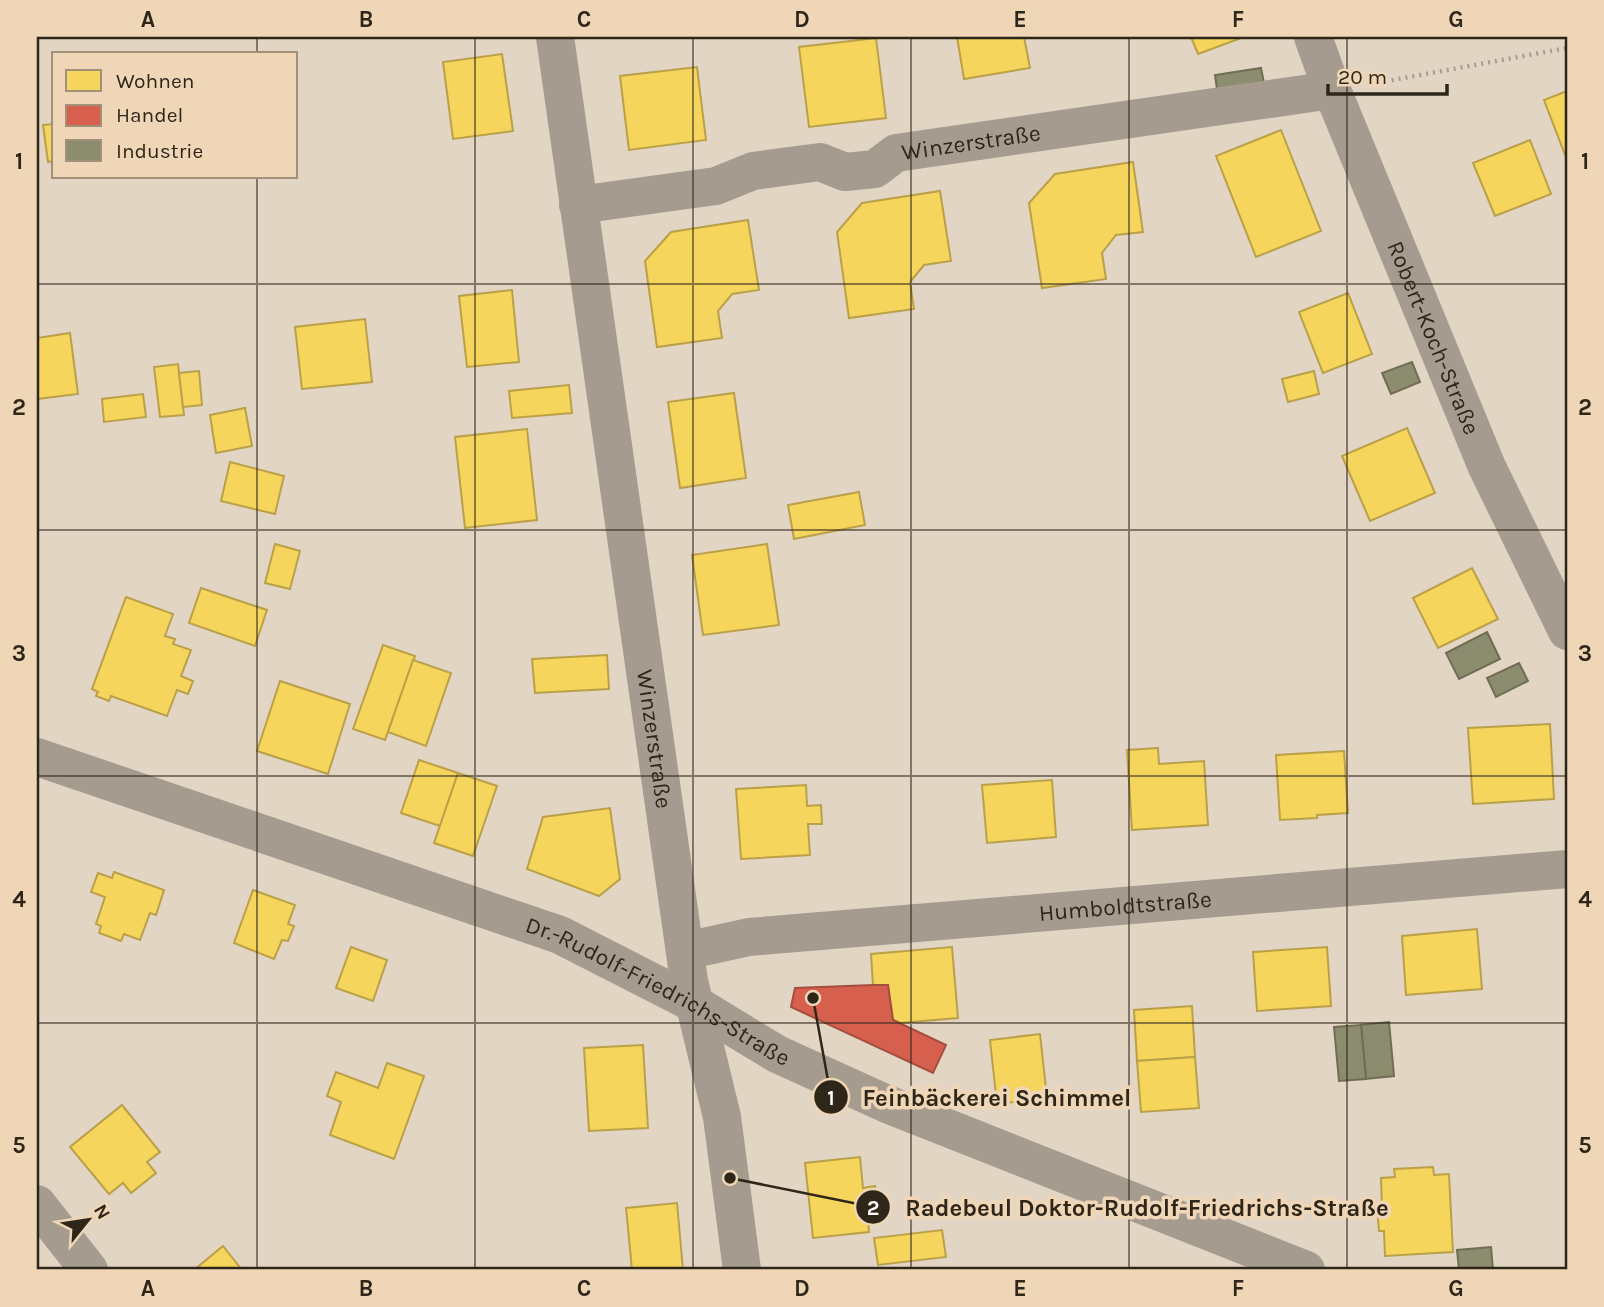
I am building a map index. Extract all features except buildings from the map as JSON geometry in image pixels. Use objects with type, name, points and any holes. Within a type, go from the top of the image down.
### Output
[{"type":"street","name":"Winzerstraße","points":[[555,37],[685,951],[693,1003],[722,1117],[742,1270]]},
{"type":"street","name":"Robert-Koch-Straße","points":[[1313,37],[1332,90],[1487,467],[1567,631]]},
{"type":"street","name":"Winzerstraße","points":[[578,205],[716,186],[753,171],[820,162],[845,172],[875,169],[897,153],[1332,90]]},
{"type":"street","name":"Dr.-Rudolf-Friedrichs-Straße","points":[[37,757],[561,935],[693,1003],[777,1054],[887,1104],[1306,1270]]},
{"type":"street","name":"Humboldtstraße","points":[[685,951],[749,937],[1567,869]]},
{"type":"street","points":[[37,1204],[89,1270]]},
{"type":"path","points":[[1332,90],[1567,48]]},
{"type":"place","name":"Feinbäckerei Schimmel","points":[[813,998]]},
{"type":"place","name":"Radebeul Doktor-Rudolf-Friedrichs-Straße","points":[[730,1178]]}]
